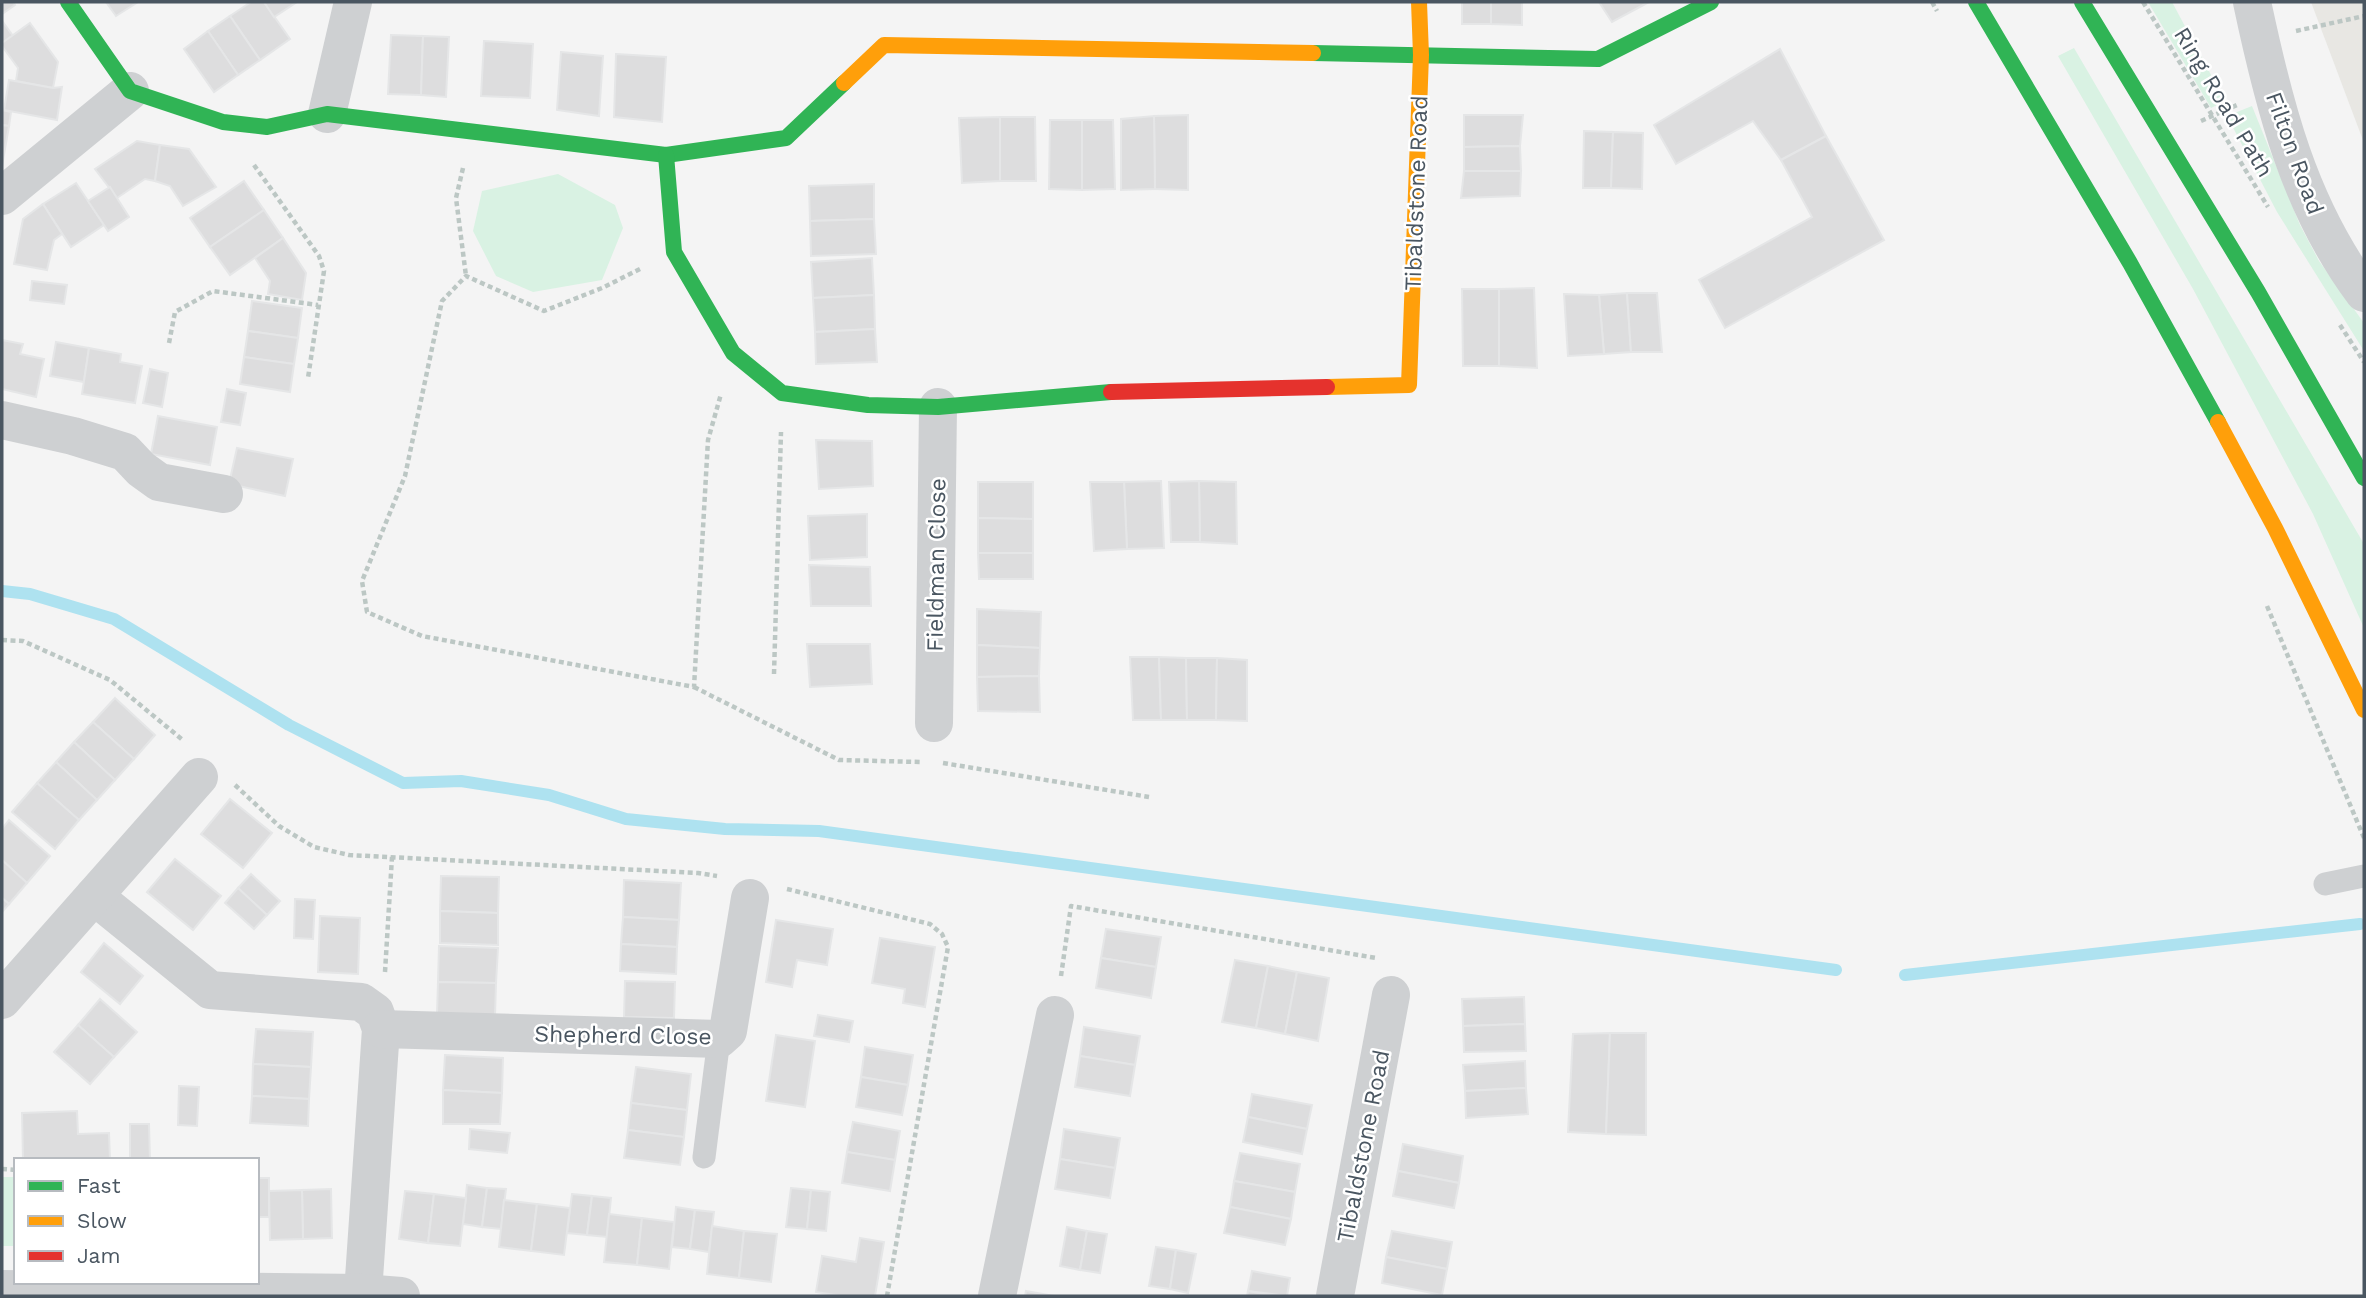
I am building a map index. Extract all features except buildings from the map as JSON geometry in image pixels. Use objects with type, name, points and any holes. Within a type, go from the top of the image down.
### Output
[{"type":"street","points":[[68,2],[130,91],[223,122],[267,127],[327,114],[666,155],[786,138],[884,45],[1598,58],[1711,2]]},
{"type":"street","points":[[327,114],[353,2]]},
{"type":"street","name":"Tibaldstone Road","points":[[938,407],[1123,391],[1409,385],[1421,55],[1419,2]]},
{"type":"street","points":[[1976,2],[2096,202],[2181,352],[2260,499],[2364,710]]},
{"type":"street","points":[[2082,2],[2258,292],[2364,478]]},
{"type":"street","name":"Filton Road","points":[[2252,2],[2272,93],[2299,176],[2336,253],[2349,304]]},
{"type":"street","points":[[2,196],[130,91]]},
{"type":"street","points":[[666,155],[674,252],[733,353],[782,393],[868,405],[938,407]]},
{"type":"street","name":"Fieldman Close","points":[[934,723],[938,407]]},
{"type":"street","points":[[2,420],[73,436],[125,452],[141,469],[159,482],[224,494]]},
{"type":"street","points":[[2,1000],[205,770]]},
{"type":"street","name":"Shepherd Close","points":[[94,896],[210,990],[371,1015],[719,1039],[728,1031],[751,887]]},
{"type":"street","name":"Tibaldstone Road","points":[[1335,1296],[1391,995]]},
{"type":"street","points":[[363,1293],[371,1015]]},
{"type":"street","points":[[997,1296],[1055,1015]]},
{"type":"street","points":[[2,1289],[81,1293],[363,1293],[401,1296]]},
{"type":"lane","points":[[2325,884],[2364,876]]},
{"type":"lane","points":[[704,1157],[719,1039]]},
{"type":"path","points":[[1932,2],[1938,13]]},
{"type":"path","name":"Ring Road Path","points":[[2143,2],[2274,218]]},
{"type":"path","points":[[2260,41],[2364,16]]},
{"type":"path","points":[[223,122],[319,256],[324,271],[308,378]]},
{"type":"path","points":[[466,276],[456,198],[471,133]]},
{"type":"path","points":[[466,276],[544,311],[602,289],[674,252]]},
{"type":"path","points":[[466,276],[442,301],[405,476],[362,581],[367,611],[422,636],[694,687],[708,440],[733,353]]},
{"type":"path","points":[[169,343],[175,312],[213,291],[318,305]]},
{"type":"path","points":[[2349,304],[2364,362]]},
{"type":"path","points":[[774,674],[782,393]]},
{"type":"path","points":[[2262,596],[2364,838]]},
{"type":"path","points":[[2,640],[23,641],[110,680],[205,770],[279,826],[314,847],[349,856],[698,873],[751,887],[930,924],[942,934],[948,947],[887,1296]]},
{"type":"path","points":[[371,1015],[385,980],[392,857]]},
{"type":"path","points":[[1055,1015],[1071,906],[1378,959]]},
{"type":"shaded area","points":[[2311,2],[2364,2],[2364,143]]},
{"type":"green space","points":[[2148,2],[2172,2],[2225,101],[2211,108]]},
{"type":"green space","points":[[2074,48],[2364,544],[2364,628],[2313,514],[2193,289],[2058,56]]},
{"type":"green space","points":[[2252,106],[2300,225],[2319,261],[2364,323],[2364,351],[2277,212],[2227,116]]},
{"type":"green space","points":[[558,174],[615,205],[623,228],[602,280],[533,292],[496,276],[473,231],[482,191]]},
{"type":"green space","points":[[2,1177],[14,1177],[14,1246],[2,1246]]},
{"type":"waterway","points":[[2,591],[30,594],[114,619],[289,725],[403,783],[461,781],[549,795],[626,819],[725,829],[819,831],[1836,970]]},
{"type":"waterway","points":[[1905,975],[2360,924]]},
{"type":"traffic: fast","points":[[68,2],[130,91],[223,122],[267,127],[327,114],[666,155],[786,138],[844,83]]},
{"type":"traffic: fast","points":[[1313,53],[1598,59],[1711,2]]},
{"type":"traffic: fast","points":[[1976,2],[2130,263],[2218,422]]},
{"type":"traffic: fast","points":[[2082,2],[2258,292],[2364,478]]},
{"type":"traffic: fast","points":[[666,155],[674,252],[733,353],[782,393],[868,405],[938,407],[1111,392]]},
{"type":"traffic: slow","points":[[1327,387],[1409,385],[1421,55],[1419,2]]},
{"type":"traffic: slow","points":[[844,83],[884,45],[1313,53]]},
{"type":"traffic: slow","points":[[2218,422],[2275,528],[2364,710]]},
{"type":"traffic: jam","points":[[1111,392],[1327,387]]}]
